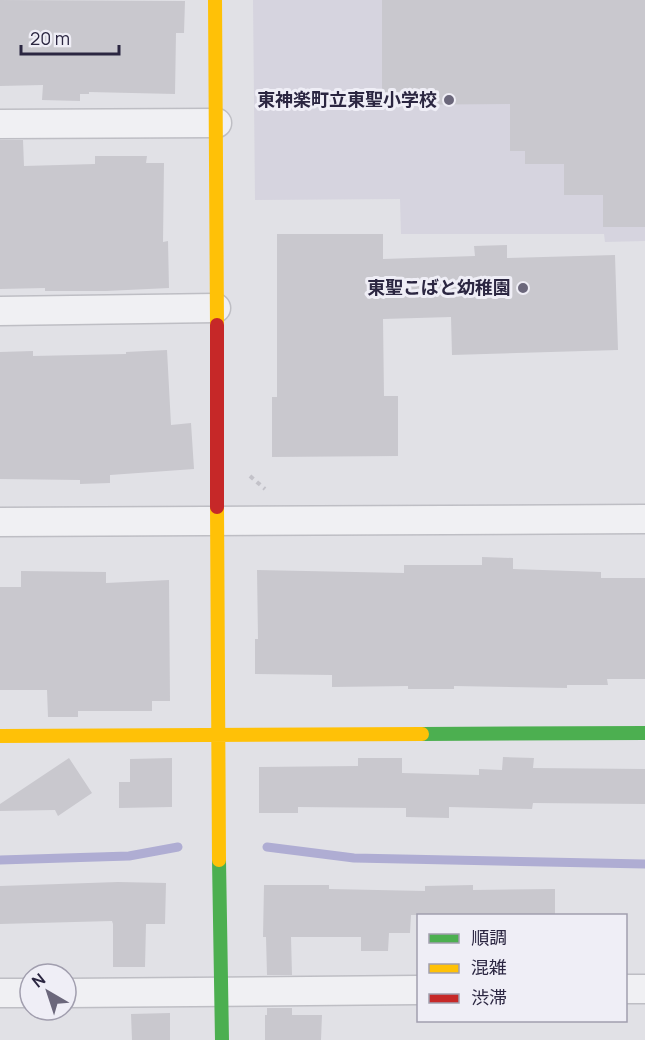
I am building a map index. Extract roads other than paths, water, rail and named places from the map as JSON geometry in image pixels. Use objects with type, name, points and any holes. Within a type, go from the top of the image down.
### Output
[{"type":"street","points":[[215,0],[217,735],[222,1040]]},
{"type":"street","points":[[0,124],[217,123]]},
{"type":"street","points":[[0,311],[216,309]]},
{"type":"street","points":[[0,522],[645,519]]},
{"type":"street","points":[[0,736],[645,733]]},
{"type":"street","points":[[627,989],[645,989]]},
{"type":"street","points":[[78,993],[417,990]]},
{"type":"street","points":[[0,993],[18,993]]},
{"type":"waterway","points":[[0,860],[129,856],[178,847]]},
{"type":"waterway","points":[[267,847],[354,858],[645,864]]},
{"type":"place","name":"東神楽町立東聖小学校","points":[[449,100]]},
{"type":"place","name":"東聖こばと幼稚園","points":[[523,288]]}]
